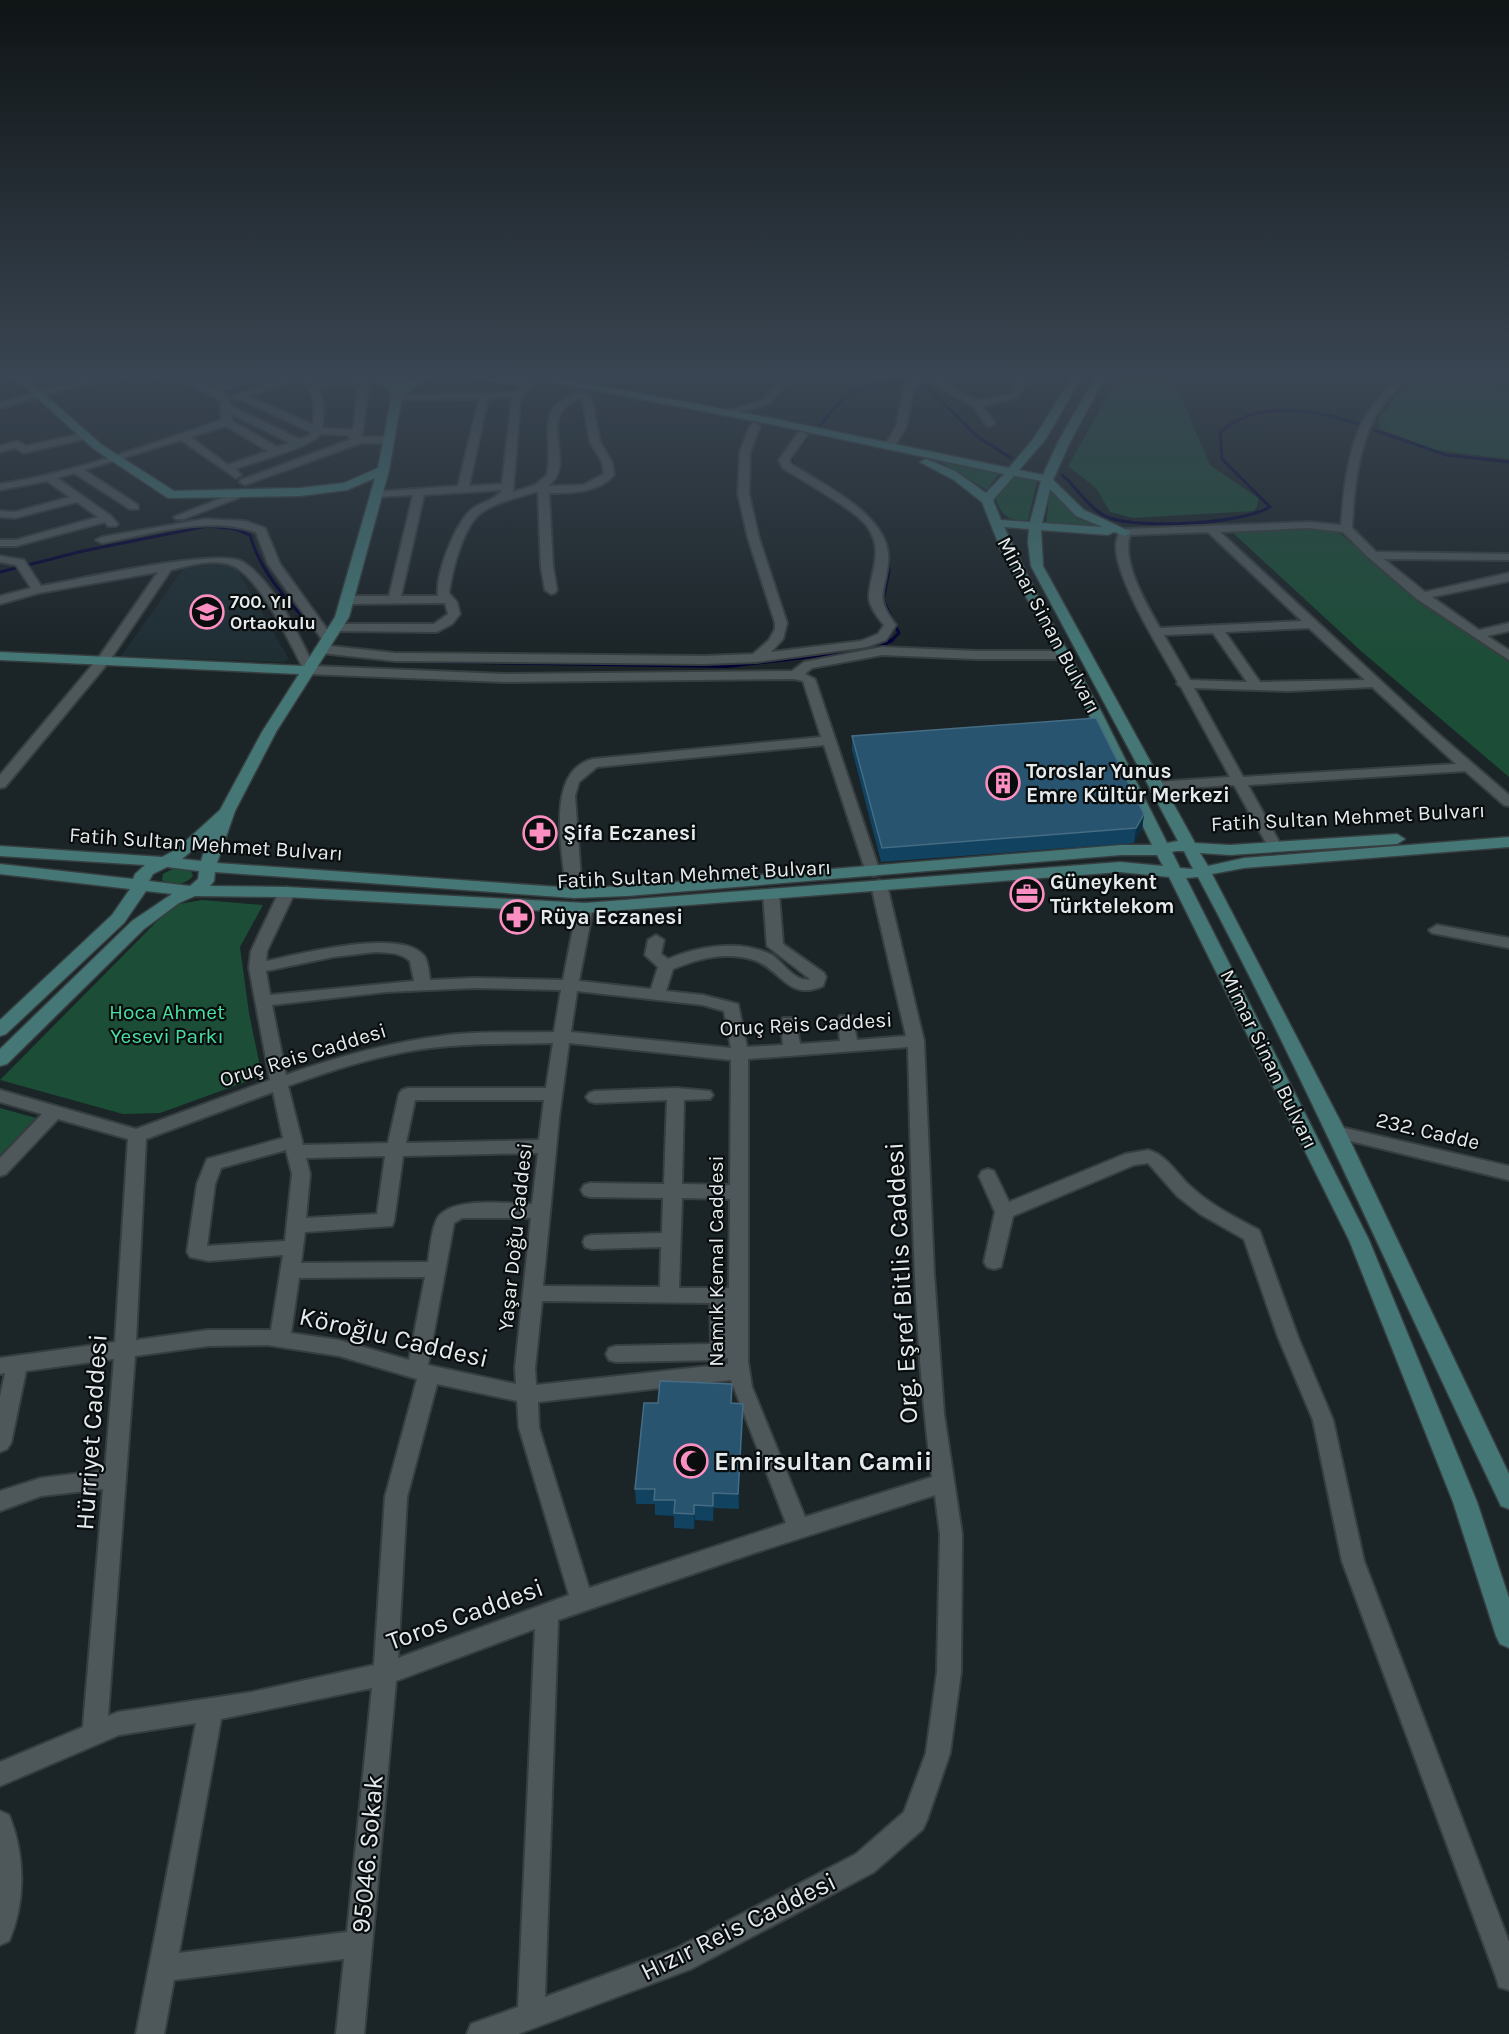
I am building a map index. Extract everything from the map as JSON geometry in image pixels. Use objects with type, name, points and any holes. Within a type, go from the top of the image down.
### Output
[{"type":"main road","points":[[130,469],[171,495],[347,486],[383,470]]},
{"type":"main road","name":"Mimar Sinan Bulvarı","points":[[944,469],[987,500],[1027,590],[1095,713],[1359,1240],[1465,1502],[1509,1636]]},
{"type":"main road","points":[[1001,469],[1046,478],[1080,513],[1125,532]]},
{"type":"main road","name":"Mimar Sinan Bulvarı","points":[[1051,469],[1046,478],[1035,526],[1032,549],[1037,566],[1191,848],[1336,1132],[1509,1499]]},
{"type":"main road","points":[[0,1060],[138,925],[173,899],[193,891],[206,881],[207,867],[227,811],[269,732],[342,617],[368,498],[383,470]]},
{"type":"main road","points":[[987,500],[1011,471]]},
{"type":"main road","points":[[321,489],[368,498]]},
{"type":"main road","points":[[996,523],[1125,532]]},
{"type":"main road","points":[[0,656],[310,670]]},
{"type":"main road","points":[[0,1030],[118,919],[141,885],[141,877],[147,870],[183,852],[227,811]]},
{"type":"main road","name":"Fatih Sultan Mehmet Bulvarı","points":[[0,869],[193,891],[579,900],[771,894],[876,878],[1121,850],[1163,850],[1175,846],[1230,850],[1509,830]]},
{"type":"main road","name":"Fatih Sultan Mehmet Bulvarı","points":[[0,852],[167,862],[579,900],[627,891],[1120,867],[1190,874],[1244,862],[1509,842]]},
{"type":"street","points":[[0,487],[75,469],[134,507]]},
{"type":"street","points":[[230,469],[244,490]]},
{"type":"street","points":[[180,517],[292,469]]},
{"type":"street","points":[[463,490],[468,469]]},
{"type":"street","points":[[506,492],[508,469]]},
{"type":"street","points":[[538,489],[552,478],[553,469]]},
{"type":"street","points":[[368,498],[419,492],[463,490],[506,492],[579,488],[600,484],[609,475],[608,469]]},
{"type":"street","points":[[745,469],[744,497],[782,633],[756,658]]},
{"type":"street","points":[[102,540],[218,521],[250,524],[261,530],[274,564],[328,639],[395,657],[704,660],[756,658],[863,644],[882,637],[890,625],[875,599],[882,559],[881,546],[872,525],[856,511],[791,469]]},
{"type":"street","points":[[1346,529],[1347,509],[1355,469]]},
{"type":"street","points":[[48,477],[107,518],[121,535]]},
{"type":"street","points":[[538,489],[551,590]]},
{"type":"street","points":[[394,599],[419,492]]},
{"type":"street","points":[[328,639],[437,627],[448,621],[454,614],[448,599],[443,594],[444,580],[468,519],[506,492]]},
{"type":"street","points":[[0,514],[15,515],[80,498]]},
{"type":"street","points":[[0,543],[16,543],[107,518]]},
{"type":"street","points":[[1275,847],[1155,632],[1124,563],[1121,544],[1125,532],[1308,525],[1346,529],[1372,555],[1422,596],[1509,656]]},
{"type":"street","points":[[1212,529],[1376,683],[1509,802]]},
{"type":"street","points":[[1372,555],[1509,557]]},
{"type":"street","points":[[0,559],[12,559],[23,566],[38,590]]},
{"type":"street","points":[[0,600],[38,590],[205,560],[229,560],[246,568],[284,618],[310,670],[504,678],[795,675],[808,665],[882,651],[978,655],[1063,655]]},
{"type":"street","points":[[0,784],[104,660],[167,567]]},
{"type":"street","points":[[1422,596],[1509,577]]},
{"type":"street","points":[[347,600],[448,599]]},
{"type":"street","points":[[1155,632],[1312,624]]},
{"type":"street","points":[[1477,633],[1509,627]]},
{"type":"street","points":[[1217,629],[1256,686]]},
{"type":"street","name":"Org. Eşref Bitlis Caddesi","points":[[795,675],[809,679],[876,878],[916,1041],[924,1273],[934,1414],[951,1534],[949,1672],[938,1753],[914,1820]]},
{"type":"street","points":[[1183,684],[1256,686],[1376,683]]},
{"type":"street","name":"Yaşar Doğu Caddesi","points":[[582,1601],[529,1428],[525,1368],[553,1094],[571,985],[579,900],[568,802],[570,786],[583,770],[593,763],[830,741]]},
{"type":"street","points":[[1157,786],[1469,767]]},
{"type":"street","points":[[280,1339],[294,1247],[301,1174],[279,1083],[256,968],[259,951],[287,892]]},
{"type":"street","points":[[262,1001],[387,987],[474,983],[571,985],[657,995],[666,966],[694,954],[740,952],[766,958],[793,982],[813,986],[818,982],[818,977],[775,946],[771,894]]},
{"type":"street","points":[[1437,930],[1509,943]]},
{"type":"street","points":[[656,940],[653,955],[666,966]]},
{"type":"street","points":[[256,968],[355,949],[387,947],[406,950],[418,959],[423,985]]},
{"type":"street","name":"Namık Kemal Caddesi","points":[[657,995],[703,1000],[732,1008],[740,1054],[740,1192],[730,1296],[739,1371],[742,1387],[799,1529]]},
{"type":"street","points":[[846,1020],[849,1046]]},
{"type":"street","points":[[789,1022],[792,1050]]},
{"type":"street","name":"Oruç Reis Caddesi","points":[[137,1135],[333,1064],[386,1050],[450,1040],[562,1037],[740,1054],[916,1041]]},
{"type":"street","points":[[296,1225],[385,1221],[395,1150],[408,1094],[553,1094]]},
{"type":"street","points":[[669,1295],[676,1094]]},
{"type":"street","points":[[595,1097],[704,1095]]},
{"type":"street","points":[[0,1096],[137,1135]]},
{"type":"street","points":[[0,1169],[55,1111]]},
{"type":"street","name":"232. Cadde","points":[[1336,1132],[1509,1173]]},
{"type":"street","name":"Hürriyet Caddesi","points":[[95,1733],[125,1349],[137,1135]]},
{"type":"street","points":[[294,1247],[208,1254],[198,1252],[206,1184],[213,1164],[294,1147],[395,1150],[547,1146]]},
{"type":"street","points":[[1004,1212],[1131,1159],[1148,1156],[1154,1158],[1184,1191],[1207,1209],[1252,1235],[1288,1337],[1323,1420],[1353,1561],[1509,1977]]},
{"type":"street","points":[[988,1176],[1004,1212],[994,1262]]},
{"type":"street","points":[[590,1190],[740,1192]]},
{"type":"street","name":"95046. Sokak","points":[[350,2034],[384,1674],[396,1497],[423,1372],[436,1269],[445,1222],[448,1216],[459,1211],[540,1211]]},
{"type":"street","points":[[592,1242],[671,1240]]},
{"type":"street","points":[[290,1271],[436,1269]]},
{"type":"street","points":[[532,1293],[730,1296],[721,1352],[616,1354]]},
{"type":"street","name":"Köroğlu Caddesi","points":[[9,1365],[208,1338],[267,1337],[339,1348],[423,1372],[527,1395],[739,1371]]},
{"type":"street","points":[[662,1380],[665,1354]]},
{"type":"street","points":[[0,1443],[9,1365]]},
{"type":"street","points":[[0,1502],[10,1496],[39,1488],[115,1478]]},
{"type":"street","name":"Toros Caddesi","points":[[0,1774],[118,1724],[252,1703],[384,1674],[582,1601],[944,1484]]},
{"type":"street","points":[[531,2016],[547,1614]]},
{"type":"street","points":[[150,2034],[211,1710]]},
{"type":"street","name":"Hızır Reis Caddesi","points":[[481,2034],[682,1960],[865,1863],[914,1820]]},
{"type":"street","points":[[0,1824],[10,1879],[0,1932]]},
{"type":"street","points":[[162,1968],[359,1944]]},
{"type":"shaded area","name":"700. Yıl Ortaokulu","points":[[219,563],[235,566],[289,659],[284,662],[121,656],[183,569]]},
{"type":"green space","points":[[952,469],[1001,471],[987,490]]},
{"type":"green space","points":[[1072,469],[1216,469],[1258,498],[1254,511],[1133,518],[1110,512],[1096,488]]},
{"type":"green space","points":[[1021,477],[1037,482],[1028,520],[1007,517],[996,499],[1011,478]]},
{"type":"green space","points":[[1050,490],[1073,514],[1106,529],[1046,526]]},
{"type":"green space","points":[[1309,529],[1337,531],[1410,593],[1509,660],[1509,777],[1361,651],[1232,532]]},
{"type":"green space","points":[[176,867],[190,868],[193,876],[186,882],[178,884],[170,884],[162,880],[163,874]]},
{"type":"green space","name":"Hoca Ahmet Yesevi Parkı","points":[[202,900],[263,905],[240,947],[249,1013],[262,1076],[160,1113],[123,1114],[0,1080],[173,905]]},
{"type":"green space","points":[[0,1108],[36,1118],[0,1155]]},
{"type":"building","name":"Toroslar Yunus Emre Kültür Merkezi","points":[[1096,718],[1144,814],[1136,828],[882,848],[852,736]]},
{"type":"building","name":"Emirsultan Camii","points":[[660,1381],[732,1384],[731,1403],[743,1404],[738,1494],[713,1493],[713,1506],[694,1505],[694,1514],[674,1513],[675,1500],[654,1500],[655,1489],[635,1489],[644,1403],[658,1403]]},
{"type":"waterway","points":[[1062,475],[1090,505],[1103,515],[1125,521],[1167,524],[1215,521],[1256,513],[1270,507],[1232,469]]},
{"type":"waterway","points":[[858,508],[878,528],[886,544],[889,572],[883,600],[899,633],[892,640]]},
{"type":"waterway","points":[[0,572],[83,551],[208,526],[235,529],[250,535],[268,575],[315,630]]},
{"type":"waterway","points":[[417,661],[727,666],[874,649],[892,640]]},
{"type":"waterway","points":[[349,655],[397,661]]},
{"type":"place","name":"700. Yıl Ortaokulu","points":[[207,612]]},
{"type":"place","name":"Toroslar Yunus Emre Kültür Merkezi","points":[[1003,783]]},
{"type":"place","name":"Şifa Eczanesi","points":[[540,833]]},
{"type":"place","name":"Güneykent Türktelekom","points":[[1027,894]]},
{"type":"place","name":"Rüya Eczanesi","points":[[517,917]]},
{"type":"place","name":"Emirsultan Camii","points":[[691,1461]]}]
